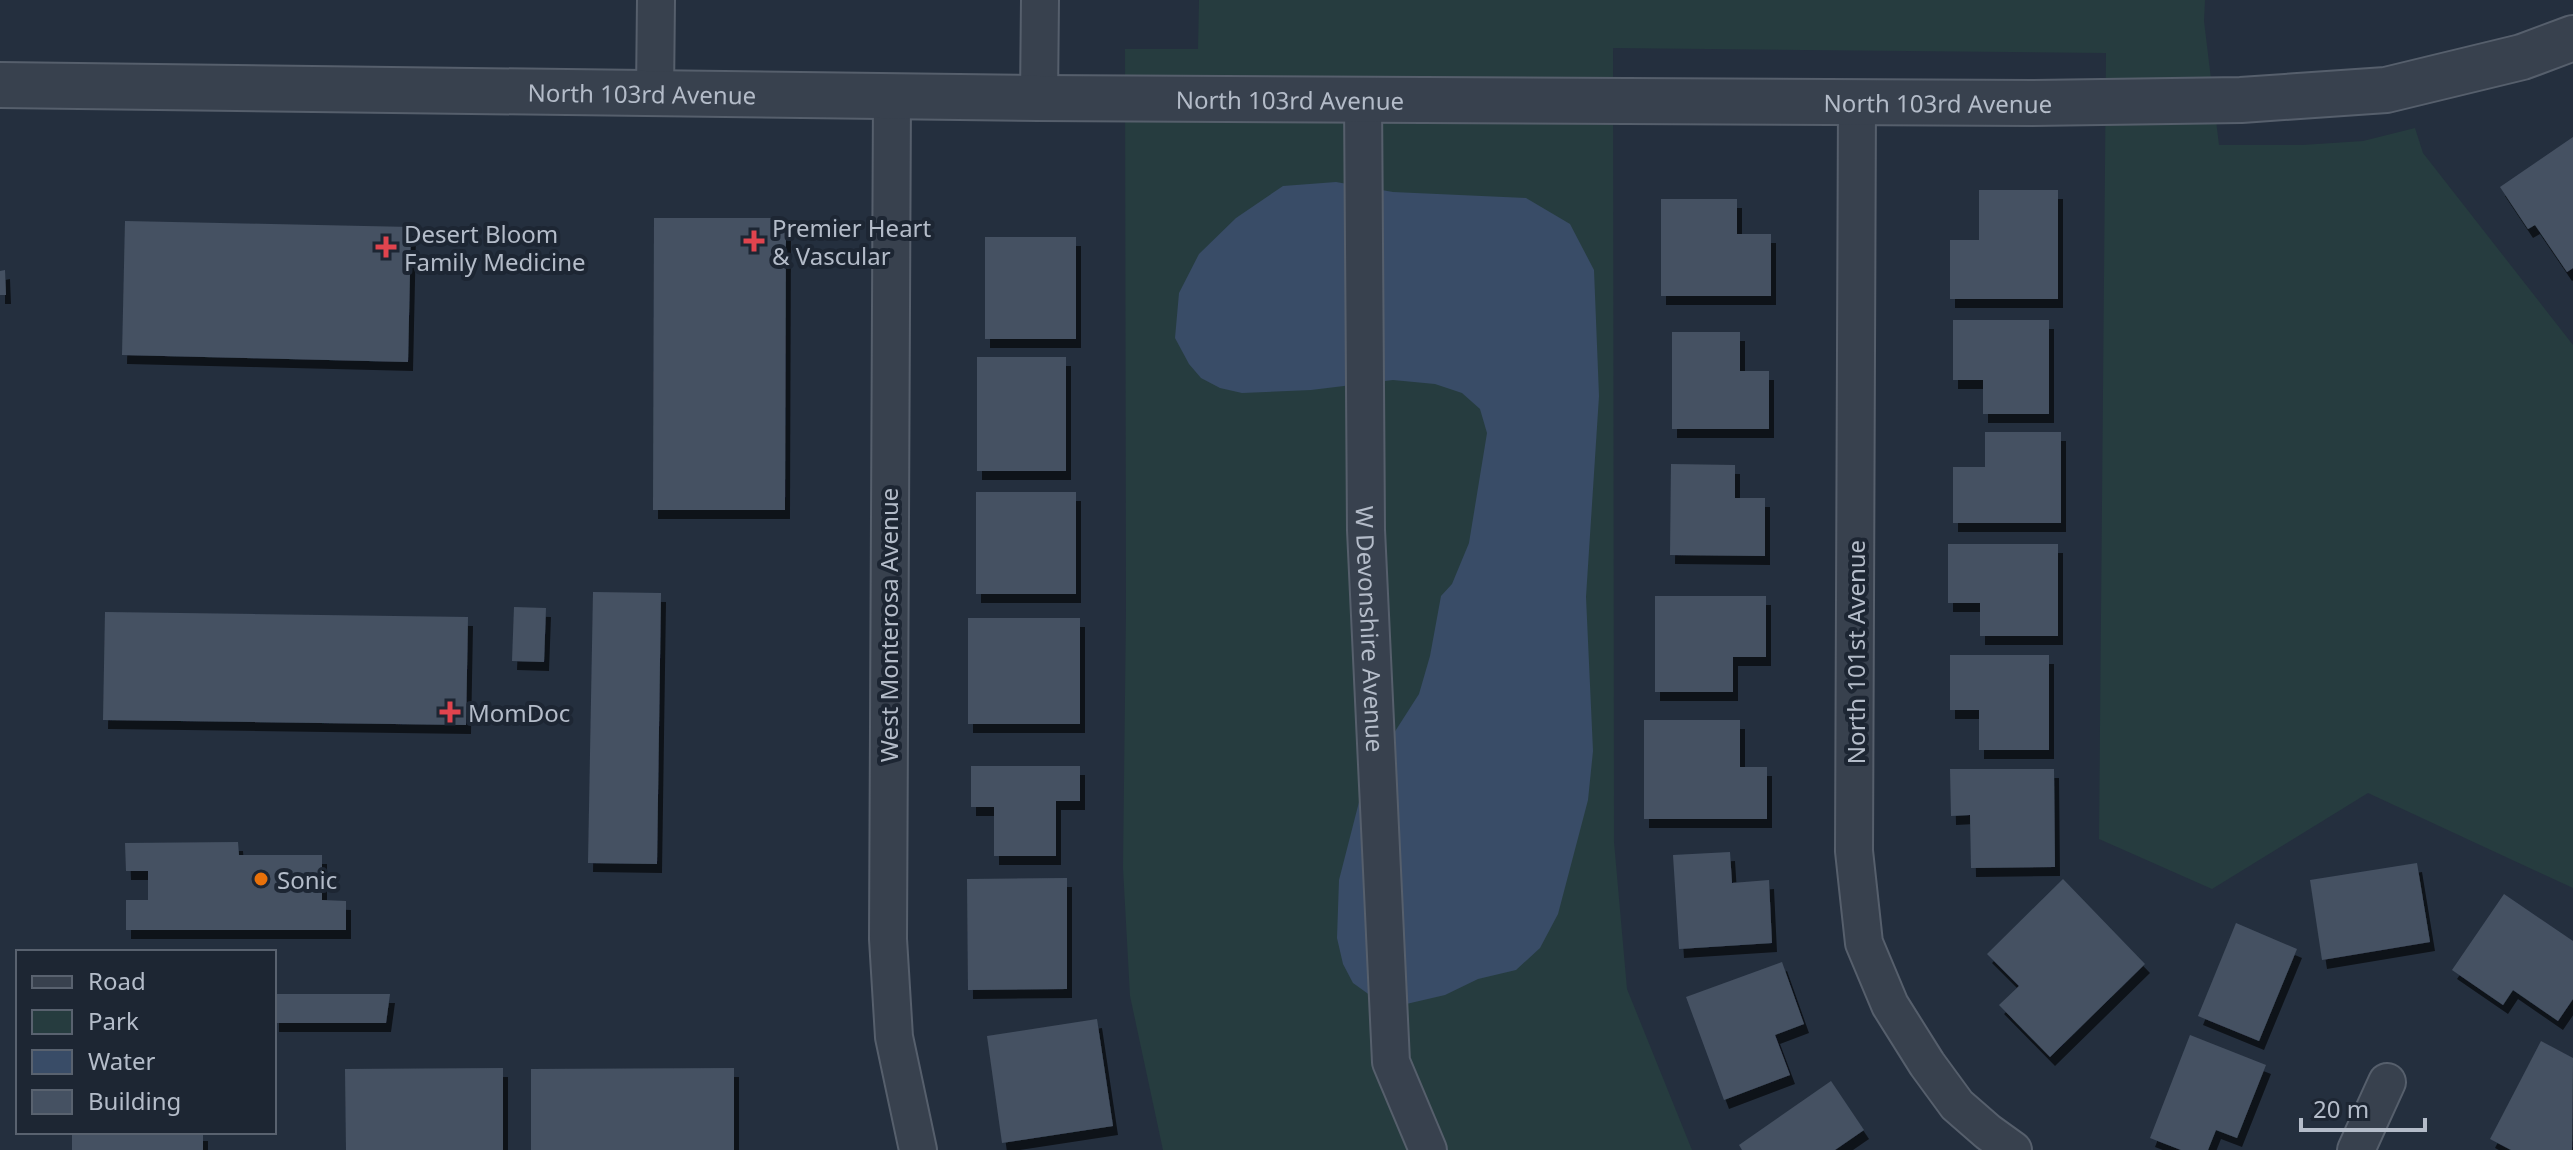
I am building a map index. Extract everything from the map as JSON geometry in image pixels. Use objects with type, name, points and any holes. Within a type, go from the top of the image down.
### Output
[{"type":"street","points":[[655,93],[656,0]]},
{"type":"street","points":[[1039,98],[1040,0]]},
{"type":"street","name":"North 103rd Avenue","points":[[0,85],[1039,98],[1857,102],[2241,100],[2386,90],[2522,57],[2573,38]]},
{"type":"street","name":"West Monterosa Avenue","points":[[892,96],[888,939],[894,1037],[918,1150]]},
{"type":"street","name":"W Devonshire Avenue","points":[[1363,99],[1366,530],[1391,1062],[1428,1150]]},
{"type":"street","name":"North 101st Avenue","points":[[1857,102],[1854,851],[1864,943],[1890,1005],[1927,1064],[1957,1105],[2013,1150]]},
{"type":"street","points":[[2356,1150],[2387,1082]]},
{"type":"green space","points":[[1199,0],[2205,0],[2204,21],[2219,145],[2363,141],[2415,128],[2423,153],[2573,345],[2573,888],[2368,793],[2212,889],[2099,839],[2106,53],[1613,48],[1614,842],[1627,989],[1692,1150],[1163,1150],[1130,996],[1123,868],[1125,49],[1198,49]]},
{"type":"water","points":[[1336,182],[1393,192],[1526,198],[1570,224],[1594,270],[1599,396],[1586,597],[1593,751],[1588,800],[1558,914],[1540,948],[1516,970],[1478,979],[1445,995],[1402,1005],[1378,1001],[1353,983],[1343,964],[1337,938],[1339,880],[1359,802],[1378,758],[1419,694],[1430,656],[1441,596],[1452,584],[1469,543],[1487,433],[1480,409],[1462,393],[1435,384],[1393,380],[1311,390],[1242,393],[1220,388],[1201,378],[1189,364],[1175,338],[1179,293],[1199,254],[1236,218],[1283,186]]},
{"type":"building","points":[[2573,137],[2573,268],[2567,272],[2535,225],[2528,229],[2500,187]]},
{"type":"building","points":[[1979,190],[2058,190],[2058,299],[1950,299],[1950,240],[1979,240]]},
{"type":"building","points":[[1661,199],[1737,199],[1737,234],[1771,234],[1771,296],[1661,296]]},
{"type":"building","points":[[654,218],[786,218],[785,510],[653,510]]},
{"type":"building","points":[[125,221],[411,227],[408,362],[122,355]]},
{"type":"building","points":[[985,237],[1076,237],[1076,339],[985,339]]},
{"type":"building","points":[[5,270],[6,295],[0,295],[0,271]]},
{"type":"building","points":[[1953,320],[2049,320],[2049,414],[1983,414],[1983,380],[1953,380]]},
{"type":"building","points":[[1672,332],[1740,332],[1740,371],[1769,371],[1769,429],[1672,429]]},
{"type":"building","points":[[977,357],[1066,357],[1066,471],[977,471]]},
{"type":"building","points":[[1985,432],[2061,432],[2061,523],[1953,523],[1953,467],[1985,467]]},
{"type":"building","points":[[1671,464],[1735,465],[1735,498],[1765,498],[1765,556],[1670,555]]},
{"type":"building","points":[[976,492],[1076,492],[1076,594],[976,594]]},
{"type":"building","points":[[1948,544],[2058,544],[2058,636],[1980,636],[1980,603],[1948,603]]},
{"type":"building","points":[[593,592],[661,593],[657,864],[588,863]]},
{"type":"building","points":[[1655,596],[1766,596],[1766,657],[1733,657],[1733,692],[1655,692]]},
{"type":"building","points":[[514,607],[546,608],[544,662],[512,661]]},
{"type":"building","points":[[105,612],[468,617],[466,725],[103,720]]},
{"type":"building","points":[[968,618],[1080,618],[1080,724],[968,724]]},
{"type":"building","points":[[1950,655],[2049,655],[2049,750],[1979,750],[1979,710],[1950,710]]},
{"type":"building","points":[[1644,720],[1740,720],[1740,767],[1767,767],[1767,819],[1644,819]]},
{"type":"building","points":[[971,766],[1080,766],[1080,801],[1056,801],[1056,856],[994,856],[994,807],[971,807]]},
{"type":"building","points":[[1950,769],[2054,769],[2055,867],[1971,868],[1970,815],[1951,816]]},
{"type":"building","points":[[238,842],[239,855],[322,855],[322,900],[346,901],[346,930],[126,930],[126,900],[148,900],[148,871],[126,871],[125,843]]},
{"type":"building","points":[[1730,852],[1732,883],[1769,880],[1772,943],[1679,949],[1673,855]]},
{"type":"building","points":[[2417,863],[2430,942],[2322,960],[2310,880]]},
{"type":"building","points":[[1067,878],[1067,989],[968,990],[967,879]]},
{"type":"building","points":[[2063,879],[2145,964],[2050,1057],[1999,1005],[2019,986],[1987,954]]},
{"type":"building","points":[[2504,894],[2573,941],[2573,999],[2558,1021],[2513,990],[2503,1005],[2452,970]]},
{"type":"building","points":[[2236,923],[2297,949],[2259,1041],[2198,1016]]},
{"type":"building","points":[[1782,962],[1804,1024],[1775,1035],[1790,1075],[1724,1100],[1686,997]]},
{"type":"building","points":[[276,994],[390,994],[386,1023],[276,1023]]},
{"type":"building","points":[[1097,1019],[1113,1126],[1002,1143],[987,1036]]},
{"type":"building","points":[[2190,1035],[2266,1065],[2237,1138],[2216,1130],[2208,1150],[2181,1150],[2150,1138]]},
{"type":"building","points":[[2541,1041],[2573,1058],[2572,1150],[2511,1150],[2490,1139]]},
{"type":"building","points":[[503,1068],[503,1150],[346,1150],[345,1069]]},
{"type":"building","points":[[734,1068],[734,1150],[531,1150],[531,1069]]},
{"type":"building","points":[[1831,1081],[1864,1130],[1835,1150],[1742,1150],[1739,1145]]},
{"type":"building","points":[[72,1134],[203,1134],[203,1150],[72,1150]]},
{"type":"place","name":"Premier Heart & Vascular","points":[[754,241]]},
{"type":"place","name":"Desert Bloom Family Medicine","points":[[386,247]]},
{"type":"place","name":"MomDoc","points":[[450,712]]},
{"type":"place","name":"Sonic","points":[[261,879]]}]
